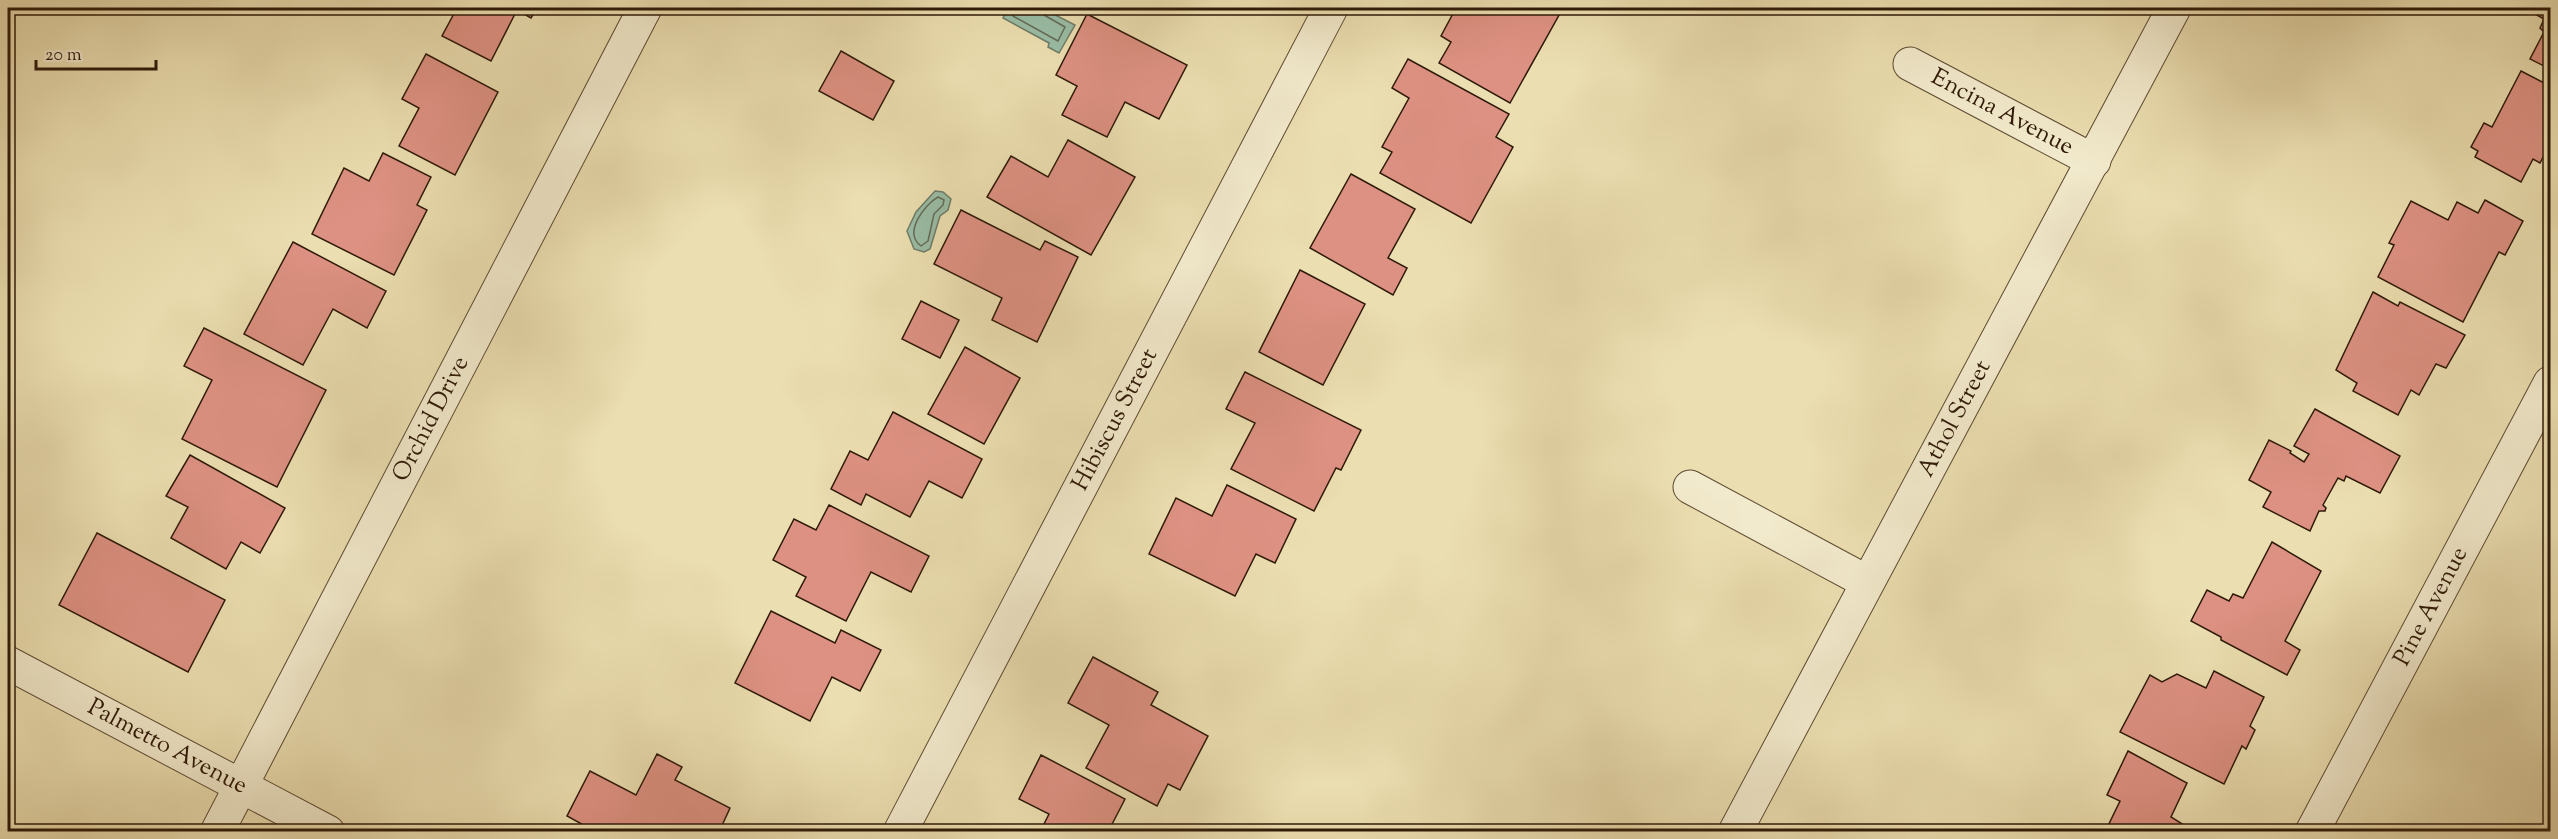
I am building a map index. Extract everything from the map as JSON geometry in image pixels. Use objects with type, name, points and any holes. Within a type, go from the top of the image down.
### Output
[{"type":"street","name":"Orchid Drive","points":[[217,831],[645,8]]},
{"type":"street","name":"Hibiscus Street","points":[[900,831],[1331,8]]},
{"type":"street","name":"Athol Street","points":[[1735,831],[2174,8]]},
{"type":"street","name":"Encina Avenue","points":[[1910,64],[2094,161]]},
{"type":"street","name":"Pine Avenue","points":[[2312,831],[2550,383]]},
{"type":"street","points":[[1690,487],[1867,582]]},
{"type":"street","name":"Palmetto Avenue","points":[[8,663],[328,831]]},
{"type":"water","points":[[1008,8],[1042,8],[1075,25],[1059,53],[1048,47],[1049,43],[1003,18]]},
{"type":"water","points":[[935,191],[943,192],[951,199],[948,210],[940,216],[930,249],[924,252],[914,249],[907,231],[916,212]]},
{"type":"building","points":[[457,8],[537,8],[531,18],[517,10],[491,61],[442,36]]},
{"type":"building","points":[[1456,8],[1563,8],[1510,103],[1439,63],[1451,42],[1441,36]]},
{"type":"building","points":[[2524,8],[2550,8],[2550,69],[2530,59],[2544,32],[2540,28],[2544,19]]},
{"type":"building","points":[[1087,14],[1187,65],[1159,119],[1125,102],[1107,137],[1062,115],[1077,86],[1056,75]]},
{"type":"building","points":[[841,51],[894,81],[873,120],[819,91]]},
{"type":"building","points":[[426,54],[498,92],[455,175],[399,146],[419,108],[402,99]]},
{"type":"building","points":[[1408,59],[1509,114],[1496,137],[1513,147],[1471,223],[1380,173],[1392,152],[1382,147],[1409,98],[1392,88]]},
{"type":"building","points":[[2521,71],[2550,86],[2550,144],[2540,163],[2533,159],[2521,182],[2475,157],[2478,151],[2471,147],[2484,123],[2492,127]]},
{"type":"building","points":[[1068,140],[1135,177],[1091,255],[987,197],[1011,156],[1048,177]]},
{"type":"building","points":[[383,153],[431,177],[417,205],[427,210],[394,275],[312,234],[344,168],[369,181]]},
{"type":"building","points":[[1351,174],[1415,209],[1388,258],[1407,268],[1393,295],[1310,248]]},
{"type":"building","points":[[2485,200],[2523,221],[2505,255],[2499,252],[2463,322],[2378,277],[2394,245],[2389,243],[2411,201],[2448,220],[2457,202],[2478,213]]},
{"type":"building","points":[[961,210],[1040,250],[1045,241],[1078,257],[1037,342],[992,320],[1002,298],[934,264]]},
{"type":"building","points":[[293,242],[386,291],[367,328],[333,309],[303,365],[244,334]]},
{"type":"building","points":[[1300,270],[1365,304],[1323,385],[1259,352]]},
{"type":"building","points":[[2373,292],[2398,306],[2400,302],[2465,335],[2446,368],[2436,364],[2419,395],[2411,390],[2398,415],[2353,391],[2357,383],[2336,370]]},
{"type":"building","points":[[921,301],[959,320],[940,358],[902,339]]},
{"type":"building","points":[[204,328],[326,390],[277,487],[182,439],[212,380],[184,366]]},
{"type":"building","points":[[965,347],[1020,378],[984,444],[928,414]]},
{"type":"building","points":[[1245,372],[1361,430],[1341,470],[1336,468],[1314,511],[1231,469],[1255,423],[1226,409]]},
{"type":"building","points":[[2315,409],[2400,456],[2380,493],[2346,476],[2344,481],[2338,478],[2323,505],[2326,508],[2325,511],[2319,511],[2310,531],[2263,507],[2271,492],[2249,480],[2269,440],[2291,451],[2290,453],[2304,462],[2309,454],[2294,446]]},
{"type":"building","points":[[893,412],[982,459],[962,498],[929,481],[910,517],[866,494],[861,505],[831,489],[850,451],[868,460]]},
{"type":"building","points":[[190,455],[285,508],[260,553],[241,542],[226,569],[171,538],[188,507],[166,496]]},
{"type":"building","points":[[1227,485],[1296,519],[1275,563],[1256,554],[1235,596],[1149,554],[1176,498],[1212,516]]},
{"type":"building","points":[[829,505],[929,556],[911,592],[871,572],[846,621],[796,596],[806,577],[773,560],[794,519],[816,530]]},
{"type":"building","points":[[97,533],[225,600],[188,672],[59,605]]},
{"type":"building","points":[[2272,542],[2321,571],[2285,641],[2300,650],[2287,675],[2221,640],[2221,637],[2191,621],[2207,590],[2229,601],[2233,594],[2243,598]]},
{"type":"building","points":[[771,611],[835,643],[841,630],[881,650],[860,691],[832,677],[810,721],[735,683]]},
{"type":"building","points":[[1093,657],[1158,692],[1151,705],[1208,736],[1180,790],[1168,784],[1157,806],[1086,768],[1109,725],[1068,703]]},
{"type":"building","points":[[2214,671],[2264,697],[2250,726],[2255,730],[2246,749],[2242,746],[2224,784],[2120,732],[2150,675],[2162,682],[2177,674],[2206,688]]},
{"type":"building","points":[[2128,751],[2187,783],[2171,817],[2195,832],[2105,832],[2120,801],[2107,795]]},
{"type":"building","points":[[657,754],[682,767],[675,780],[730,808],[719,832],[596,832],[567,816],[590,771],[636,795]]},
{"type":"building","points":[[1041,755],[1125,799],[1108,832],[1040,832],[1049,814],[1019,799]]}]
